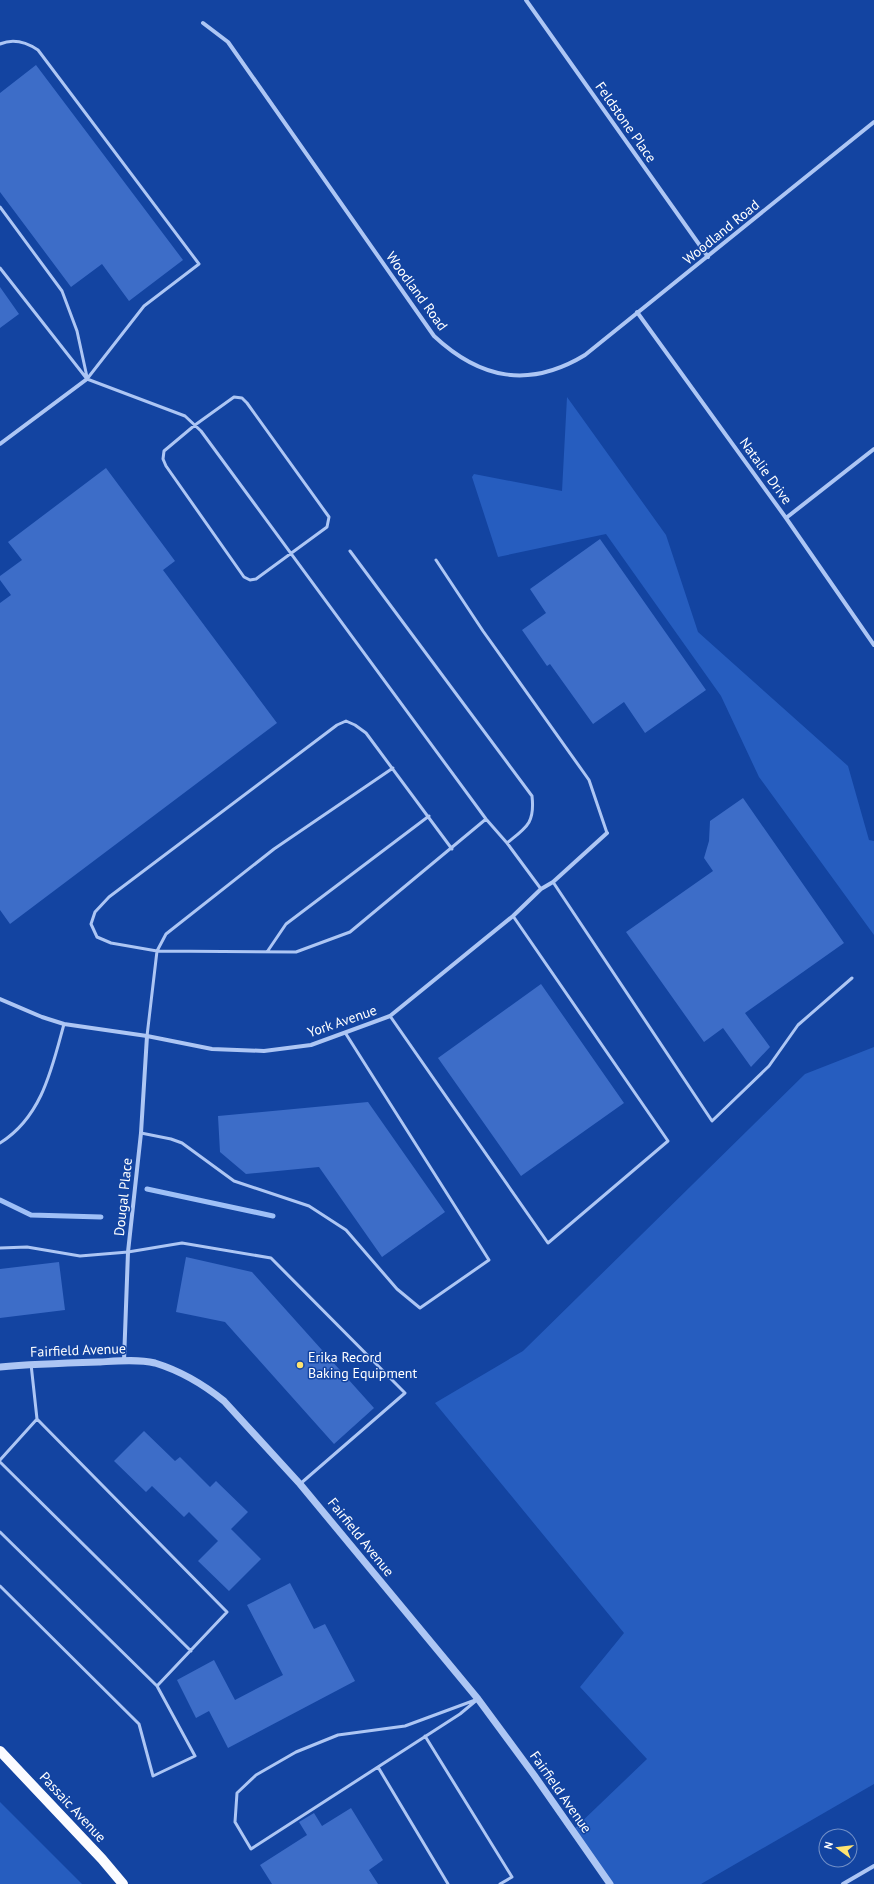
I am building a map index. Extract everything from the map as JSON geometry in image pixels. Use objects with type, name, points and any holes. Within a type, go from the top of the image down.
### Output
[{"type":"main road","name":"Passaic Avenue","points":[[0,1751],[102,1859],[123,1884]]},
{"type":"street","name":"Feldstone Place","points":[[526,0],[708,258]]},
{"type":"street","name":"Woodland Road","points":[[203,23],[228,42],[427,327],[452,352],[462,359],[483,369],[506,374],[529,375],[553,370],[585,355],[637,312],[708,258],[874,122]]},
{"type":"street","name":"Natalie Drive","points":[[637,312],[786,518],[874,645]]},
{"type":"street","points":[[0,444],[87,379]]},
{"type":"street","points":[[786,518],[874,449]]},
{"type":"street","name":"York Avenue","points":[[0,1000],[42,1018],[64,1024],[147,1036],[212,1048],[264,1050],[311,1045],[346,1034],[390,1016],[513,916],[541,889],[554,882],[606,833]]},
{"type":"street","name":"Dougal Place","points":[[124,1361],[128,1252],[141,1133],[147,1036]]},
{"type":"street","name":"Fairfield Avenue","points":[[0,1368],[31,1364],[124,1361],[153,1363],[180,1372],[210,1389],[224,1401],[300,1484],[478,1699],[534,1775],[610,1884]]},
{"type":"street","points":[[844,1884],[874,1866]]},
{"type":"lane","points":[[0,44],[13,41],[27,42],[38,50],[199,264],[144,306],[87,379]]},
{"type":"lane","points":[[0,207],[62,291],[77,331],[87,379]]},
{"type":"lane","points":[[0,268],[87,379],[185,416],[195,425],[292,554],[486,819],[507,843],[541,889]]},
{"type":"lane","points":[[234,398],[242,398],[330,517],[327,527],[256,579],[250,580],[244,577],[166,466],[163,459],[164,451],[195,425],[234,398]]},
{"type":"lane","points":[[350,552],[532,796],[534,810],[531,822],[507,843]]},
{"type":"lane","points":[[436,560],[483,631],[589,780],[606,833]]},
{"type":"lane","points":[[452,849],[366,733],[355,724],[346,721],[337,725],[109,897],[95,912],[91,924],[97,937],[110,943],[157,951],[296,952],[350,932],[452,849],[486,819]]},
{"type":"lane","points":[[147,1036],[157,951],[166,934],[274,849],[393,768]]},
{"type":"lane","points":[[267,952],[286,924],[429,816]]},
{"type":"lane","points":[[554,882],[712,1121],[769,1066],[798,1025],[852,978]]},
{"type":"lane","points":[[390,1016],[548,1243],[668,1141],[513,916]]},
{"type":"lane","points":[[0,1143],[22,1125],[38,1103],[47,1083],[64,1024]]},
{"type":"lane","points":[[141,1133],[171,1139],[182,1143],[234,1181],[309,1206],[346,1230],[397,1289],[420,1308],[490,1260],[346,1034]]},
{"type":"lane","points":[[0,1248],[27,1247],[80,1256],[128,1252],[182,1244],[271,1258],[405,1393],[300,1484]]},
{"type":"lane","points":[[31,1364],[37,1419],[227,1612],[157,1686]]},
{"type":"lane","points":[[37,1419],[0,1461],[191,1651]]},
{"type":"lane","points":[[0,1532],[157,1686],[195,1756],[153,1776],[140,1724],[0,1586]]},
{"type":"lane","points":[[478,1699],[460,1714],[251,1849],[235,1822],[237,1793],[256,1775],[296,1752],[338,1735],[405,1726],[478,1699]]},
{"type":"lane","points":[[425,1736],[512,1876],[500,1884]]},
{"type":"lane","points":[[378,1767],[448,1884]]},
{"type":"shaded area","points":[[567,397],[666,535],[698,632],[848,766],[869,840],[874,841],[874,935],[759,777],[721,696],[606,534],[498,557],[472,477],[474,474],[562,491]]},
{"type":"shaded area","points":[[874,1047],[874,1784],[701,1884],[609,1884],[574,1829],[647,1759],[580,1687],[624,1633],[435,1403],[523,1351],[805,1074]]},
{"type":"shaded area","points":[[0,1802],[82,1884],[0,1884]]},
{"type":"building","points":[[36,65],[183,260],[129,301],[102,264],[71,287],[0,192],[0,93]]},
{"type":"building","points":[[0,287],[19,314],[0,328]]},
{"type":"building","points":[[106,468],[175,561],[163,570],[277,723],[10,924],[0,910],[0,603],[11,595],[0,580],[0,576],[22,560],[8,542]]},
{"type":"building","points":[[600,539],[706,690],[645,733],[624,702],[593,724],[550,664],[547,666],[522,630],[546,613],[530,589]]},
{"type":"building","points":[[743,798],[844,943],[745,1013],[770,1047],[751,1067],[723,1028],[704,1042],[626,932],[713,871],[704,858],[709,841],[710,821]]},
{"type":"building","points":[[541,984],[624,1103],[521,1176],[438,1058]]},
{"type":"building","points":[[368,1102],[445,1212],[382,1257],[319,1167],[246,1174],[220,1152],[218,1116]]},
{"type":"building","name":"Erika Record Baking Equipment","points":[[186,1257],[252,1272],[374,1408],[334,1444],[225,1322],[176,1312]]},
{"type":"building","points":[[59,1262],[65,1310],[0,1318],[0,1269]]},
{"type":"building","points":[[144,1431],[175,1461],[180,1457],[210,1487],[216,1481],[248,1512],[231,1529],[261,1559],[229,1591],[198,1561],[218,1541],[189,1512],[184,1517],[152,1486],[146,1492],[114,1461]]},
{"type":"building","points":[[290,1583],[314,1629],[325,1624],[355,1681],[228,1748],[209,1711],[196,1718],[177,1680],[214,1660],[235,1700],[283,1675],[247,1605]]},
{"type":"building","points":[[351,1808],[383,1860],[369,1870],[378,1884],[272,1884],[260,1865],[307,1835],[299,1822],[314,1813],[322,1826]]},
{"type":"waterway","points":[[147,1189],[273,1216]]},
{"type":"waterway","points":[[0,1200],[31,1215],[101,1217]]},
{"type":"place","name":"Erika Record Baking Equipment","points":[[300,1365]]}]
